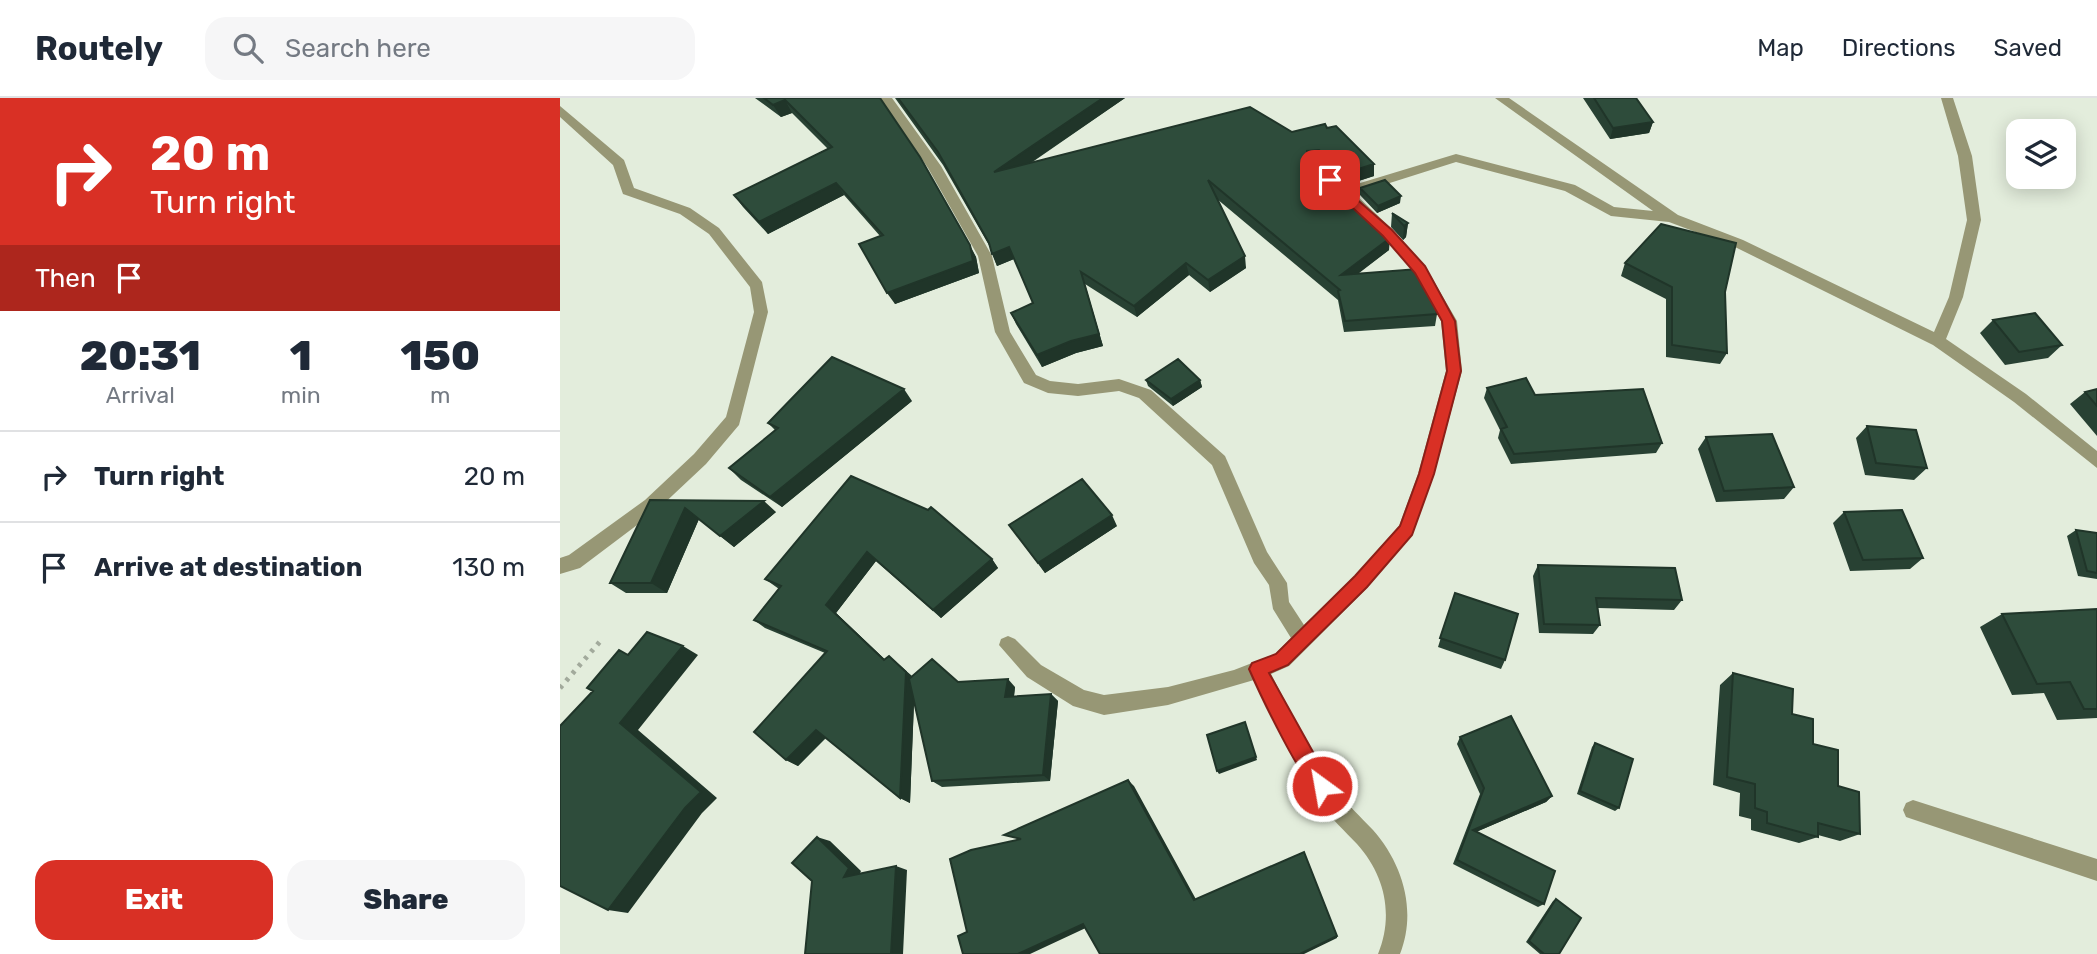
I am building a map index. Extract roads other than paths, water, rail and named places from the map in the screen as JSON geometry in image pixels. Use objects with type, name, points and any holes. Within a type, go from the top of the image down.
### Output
[{"type":"street","points":[[886,98],[934,166],[985,256],[1003,332],[1030,379],[1048,387],[1078,390],[1119,385],[1144,394],[1211,453],[1219,461],[1261,557],[1279,583],[1280,603],[1292,625],[1304,638]]},
{"type":"street","points":[[1501,98],[1673,218],[1738,243],[1938,341],[2021,398],[2097,461]]},
{"type":"street","points":[[1938,341],[1956,297],[1975,220],[1965,156],[1947,98]]},
{"type":"street","points":[[560,110],[619,163],[628,191],[685,211],[713,230],[757,286],[761,312],[733,420],[701,459],[651,505],[574,562],[560,566]]},
{"type":"street","points":[[1346,192],[1455,158],[1570,188],[1612,211],[1673,218]]},
{"type":"street","points":[[1009,645],[1034,671],[1080,699],[1104,705],[1168,696],[1234,679],[1282,660],[1361,582],[1406,530],[1426,474],[1454,371],[1448,321],[1420,270],[1346,192],[1325,176]]},
{"type":"street","points":[[1258,669],[1301,752],[1333,804],[1377,852],[1397,894],[1398,923],[1389,954]]},
{"type":"street","points":[[1913,810],[2097,870]]}]
